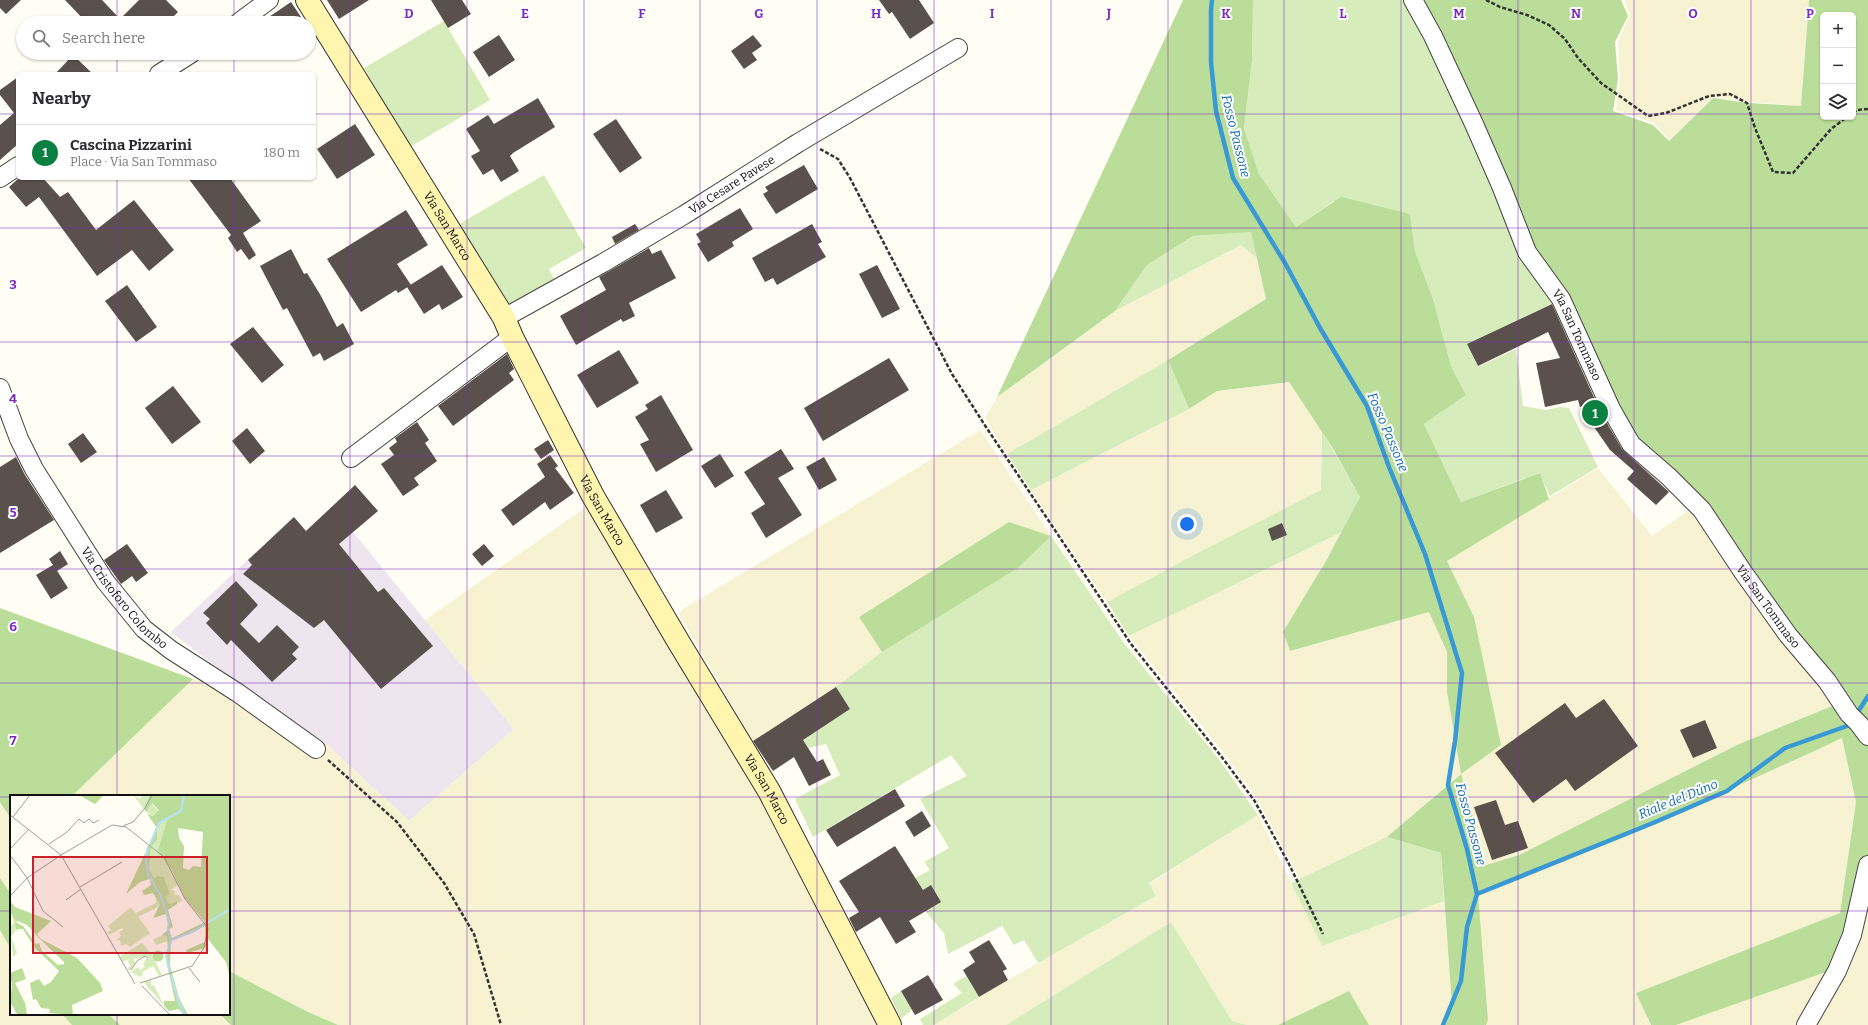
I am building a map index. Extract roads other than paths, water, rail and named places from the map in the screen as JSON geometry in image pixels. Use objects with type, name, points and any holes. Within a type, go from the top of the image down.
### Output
[{"type":"street","points":[[247,16],[269,0]]},
{"type":"street","name":"Via San Marco","points":[[307,0],[508,328],[593,496],[678,641],[769,791],[890,1025]]},
{"type":"street","name":"Via San Tommaso","points":[[1413,0],[1433,36],[1474,124],[1502,188],[1527,252],[1561,299],[1611,409],[1631,444],[1669,477],[1702,510],[1742,572],[1788,635],[1827,681],[1852,718],[1868,736]]},
{"type":"street","name":"Via Cesare Pavese","points":[[351,458],[508,328],[610,259],[684,215],[798,143],[958,48]]},
{"type":"street","points":[[162,72],[181,60]]},
{"type":"street","points":[[0,178],[16,167]]},
{"type":"street","name":"Via Cristoforo Colombo","points":[[0,388],[19,439],[34,469],[105,581],[144,629],[316,749]]},
{"type":"street","points":[[1806,1025],[1837,971],[1852,935],[1868,866]]},
{"type":"waterway","name":"Fosso Passone","points":[[1212,0],[1211,62],[1216,111],[1233,178],[1285,263],[1320,328],[1367,406],[1389,467],[1425,554],[1462,673],[1455,741],[1448,785],[1467,849],[1477,894],[1467,927],[1461,981],[1443,1025]]},
{"type":"waterway","name":"Riale del Dűno","points":[[1856,715],[1868,696]]},
{"type":"waterway","name":"Riale del Dűno","points":[[1477,894],[1653,823],[1727,791],[1785,748],[1847,726],[1851,721]]},
{"type":"place","name":"Cascina Pizzarini","points":[[1595,413]]}]
